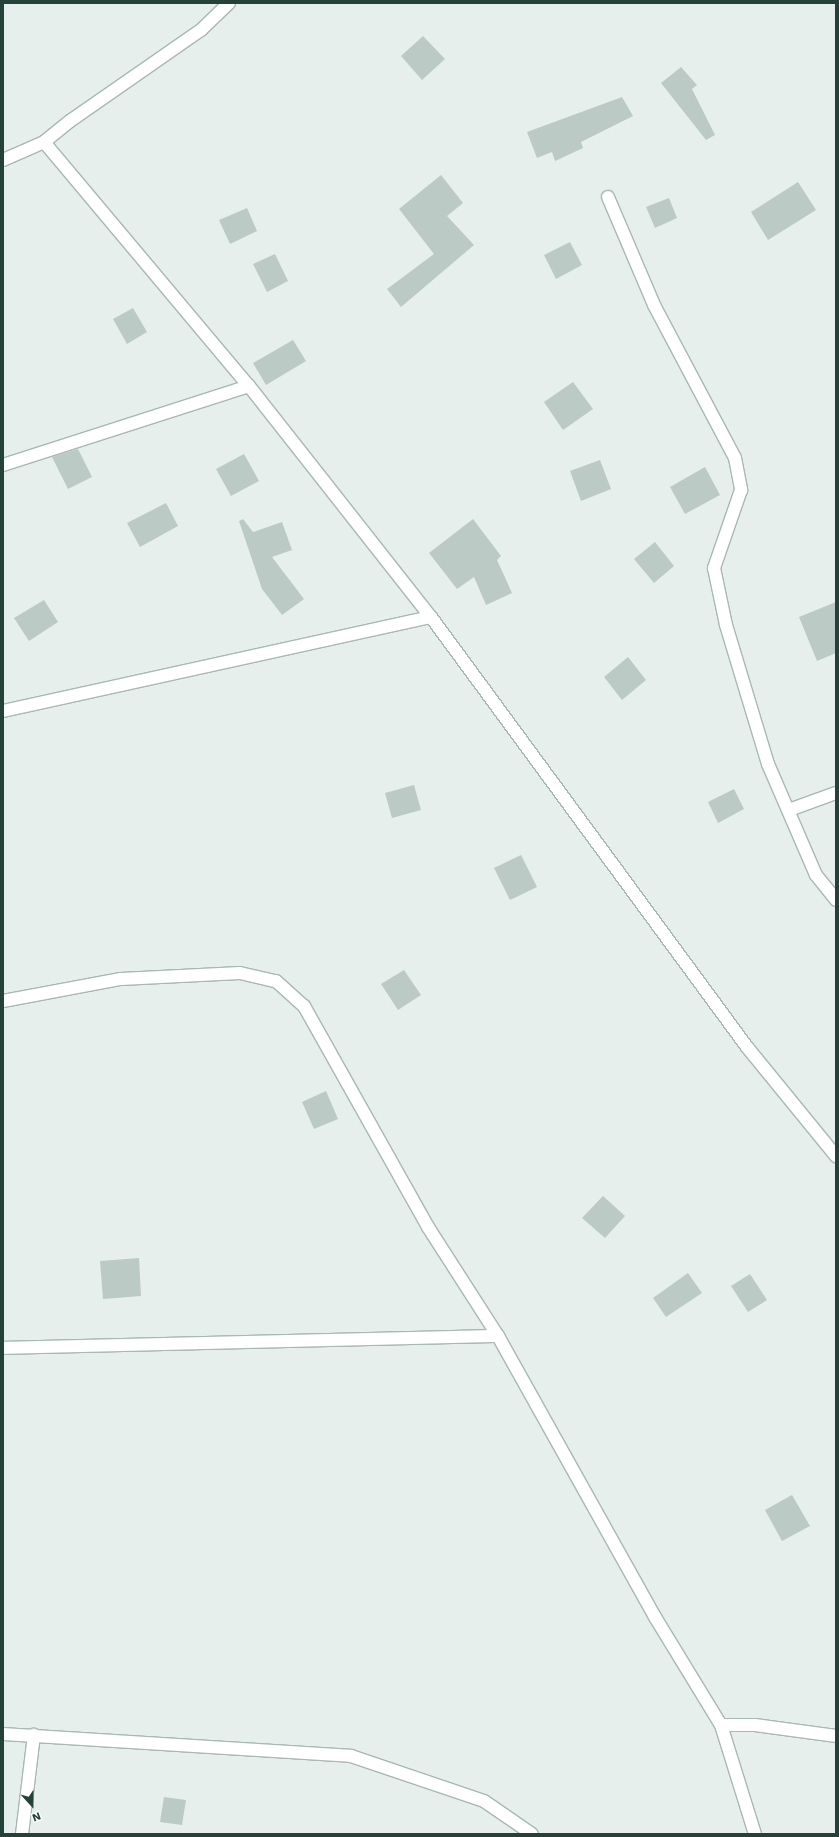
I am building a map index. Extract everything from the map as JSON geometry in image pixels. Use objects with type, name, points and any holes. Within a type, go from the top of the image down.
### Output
[{"type":"street","points":[[3,160],[44,142],[70,120],[202,30],[230,3]]},
{"type":"street","points":[[44,142],[249,386],[431,617],[747,1046],[836,1156]]},
{"type":"street","points":[[608,197],[654,305],[735,458],[741,490],[714,568],[726,625],[768,764],[816,875],[836,900]]},
{"type":"street","points":[[3,465],[249,386]]},
{"type":"street","points":[[3,711],[431,617]]},
{"type":"street","points":[[789,810],[836,793]]},
{"type":"street","points":[[3,1001],[121,979],[240,973],[276,982],[304,1006],[428,1227],[498,1336],[655,1617],[721,1725],[755,1834]]},
{"type":"street","points":[[3,1348],[498,1336]]},
{"type":"street","points":[[721,1725],[755,1725],[836,1736]]},
{"type":"street","points":[[3,1734],[351,1756],[484,1801],[532,1834]]},
{"type":"street","points":[[22,1834],[34,1735]]},
{"type":"building","points":[[423,36],[445,59],[422,80],[401,56]]},
{"type":"building","points":[[681,67],[697,85],[692,89],[715,135],[706,140],[661,83]]},
{"type":"building","points":[[622,97],[633,116],[581,142],[583,148],[555,161],[552,152],[537,158],[527,132]]},
{"type":"building","points":[[441,175],[463,203],[447,216],[474,245],[401,307],[387,289],[434,254],[399,209]]},
{"type":"building","points":[[798,182],[816,210],[768,240],[751,212]]},
{"type":"building","points":[[669,198],[677,218],[655,228],[646,207]]},
{"type":"building","points":[[247,208],[257,231],[230,244],[219,220]]},
{"type":"building","points":[[570,242],[582,265],[556,279],[544,255]]},
{"type":"building","points":[[275,254],[288,281],[267,292],[253,264]]},
{"type":"building","points":[[133,308],[147,332],[127,344],[113,319]]},
{"type":"building","points":[[293,340],[306,361],[266,385],[253,363]]},
{"type":"building","points":[[573,382],[593,409],[563,430],[544,402]]},
{"type":"building","points":[[78,449],[92,477],[68,489],[52,457]]},
{"type":"building","points":[[244,454],[259,481],[231,496],[216,469]]},
{"type":"building","points":[[600,460],[611,489],[581,501],[570,471]]},
{"type":"building","points":[[705,467],[720,495],[685,514],[670,487]]},
{"type":"building","points":[[166,503],[178,526],[140,547],[127,523]]},
{"type":"building","points":[[243,519],[253,532],[282,522],[292,550],[272,557],[304,599],[282,615],[262,589],[239,521]]},
{"type":"building","points":[[473,519],[501,556],[497,560],[512,593],[486,605],[474,577],[457,589],[429,553]]},
{"type":"building","points":[[655,542],[674,566],[654,583],[634,559]]},
{"type":"building","points":[[44,600],[58,622],[29,641],[14,618]]},
{"type":"building","points":[[836,602],[836,653],[817,661],[799,617]]},
{"type":"building","points":[[628,657],[646,680],[622,700],[604,677]]},
{"type":"building","points":[[414,785],[421,810],[392,818],[385,793]]},
{"type":"building","points":[[734,789],[744,809],[718,823],[708,802]]},
{"type":"building","points":[[521,855],[537,887],[510,900],[494,868]]},
{"type":"building","points":[[404,970],[421,995],[398,1010],[381,984]]},
{"type":"building","points":[[326,1091],[338,1119],[314,1129],[302,1102]]},
{"type":"building","points":[[603,1196],[625,1216],[605,1238],[582,1218]]},
{"type":"building","points":[[139,1258],[141,1296],[103,1299],[100,1261]]},
{"type":"building","points":[[688,1273],[702,1293],[666,1317],[653,1298]]},
{"type":"building","points":[[750,1274],[767,1300],[748,1312],[731,1286]]},
{"type":"building","points":[[792,1495],[810,1526],[782,1541],[765,1510]]},
{"type":"building","points":[[164,1797],[186,1800],[182,1825],[160,1822]]}]
